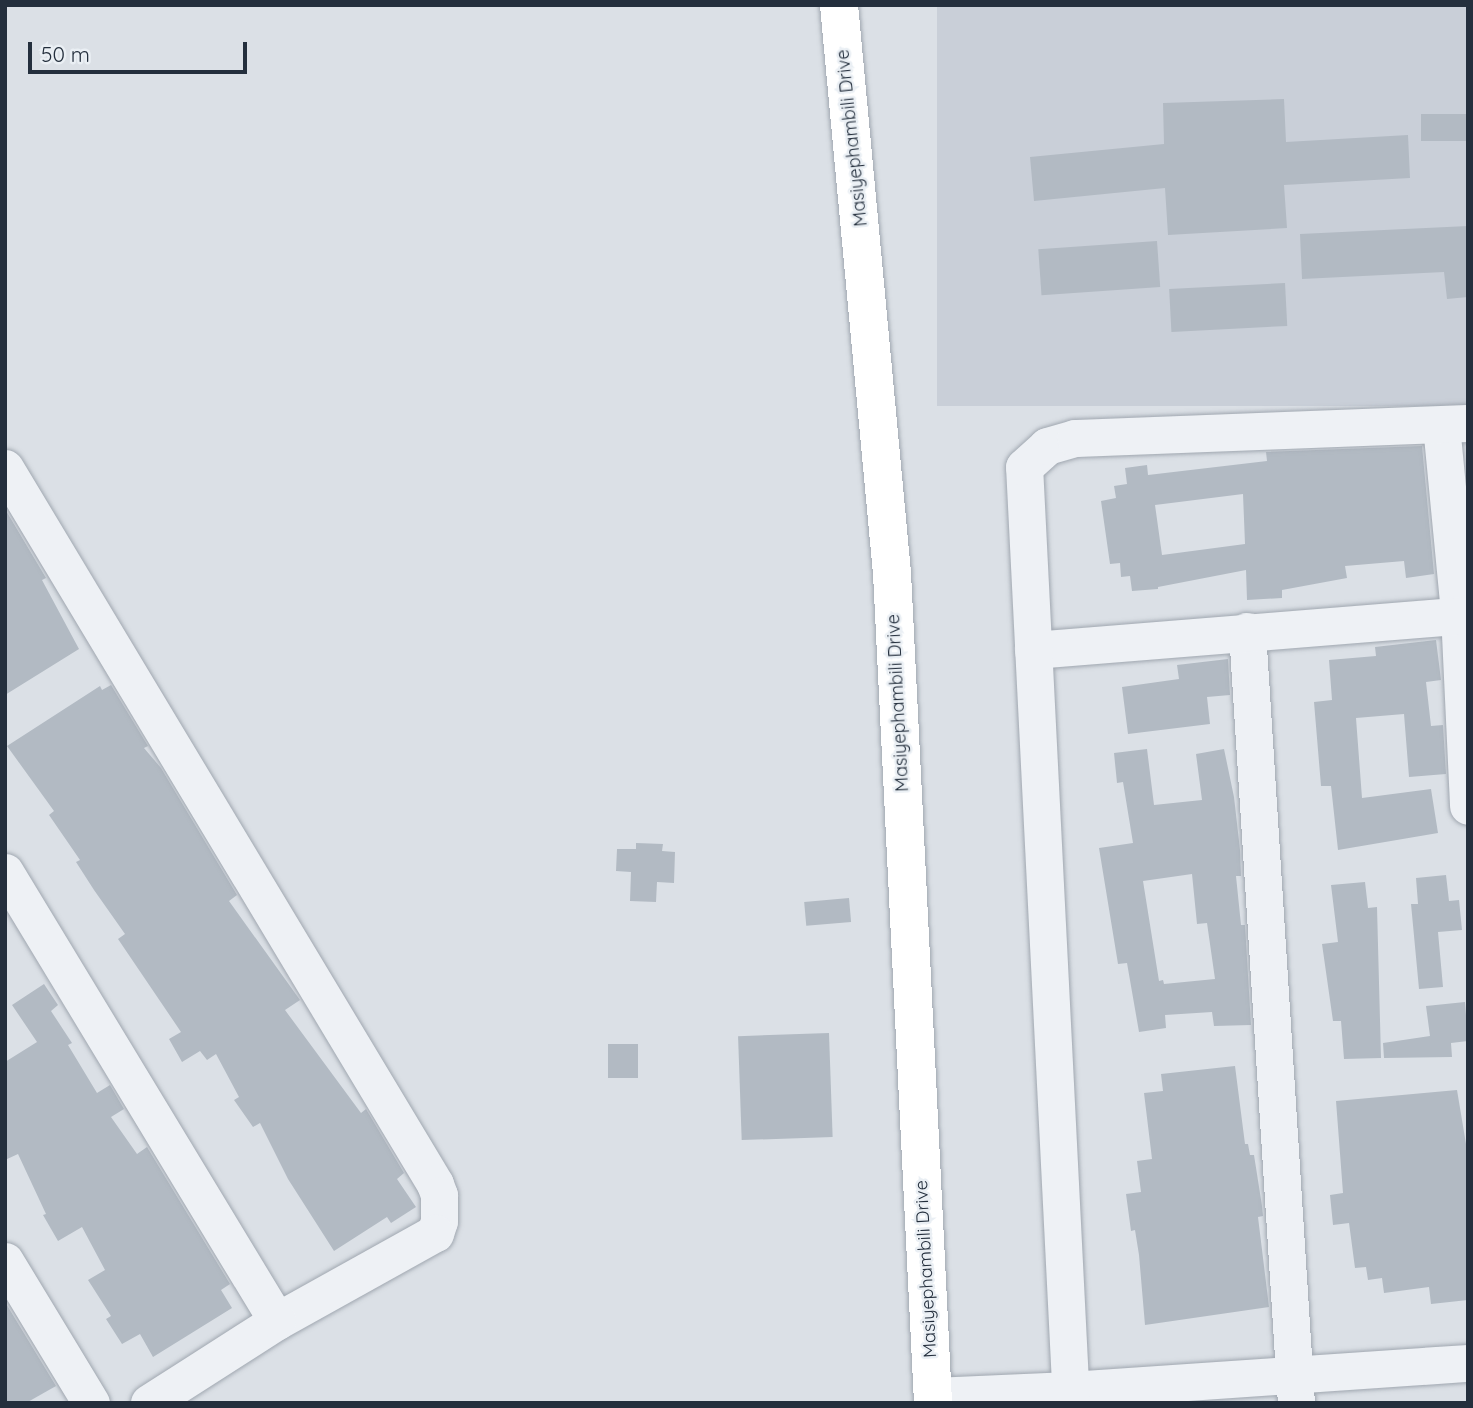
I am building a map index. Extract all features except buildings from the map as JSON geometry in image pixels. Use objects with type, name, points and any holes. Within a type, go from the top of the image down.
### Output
[{"type":"main road","name":"Masiyephambili Drive","points":[[839,5],[891,573],[933,1399]]},
{"type":"street","points":[[1070,1397],[1024,467],[1046,446],[1074,438],[1454,424],[1468,806]]},
{"type":"street","points":[[5,468],[435,1184],[439,1208],[435,1233],[277,1321],[149,1403]]},
{"type":"street","points":[[1033,650],[1463,614]]},
{"type":"street","points":[[1247,631],[1295,1389]]},
{"type":"street","points":[[5,872],[277,1321]]},
{"type":"street","points":[[5,1261],[91,1403]]},
{"type":"street","points":[[933,1399],[1295,1389],[1468,1363]]},
{"type":"shaded area","points":[[937,5],[1468,5],[1468,406],[937,406]]}]
